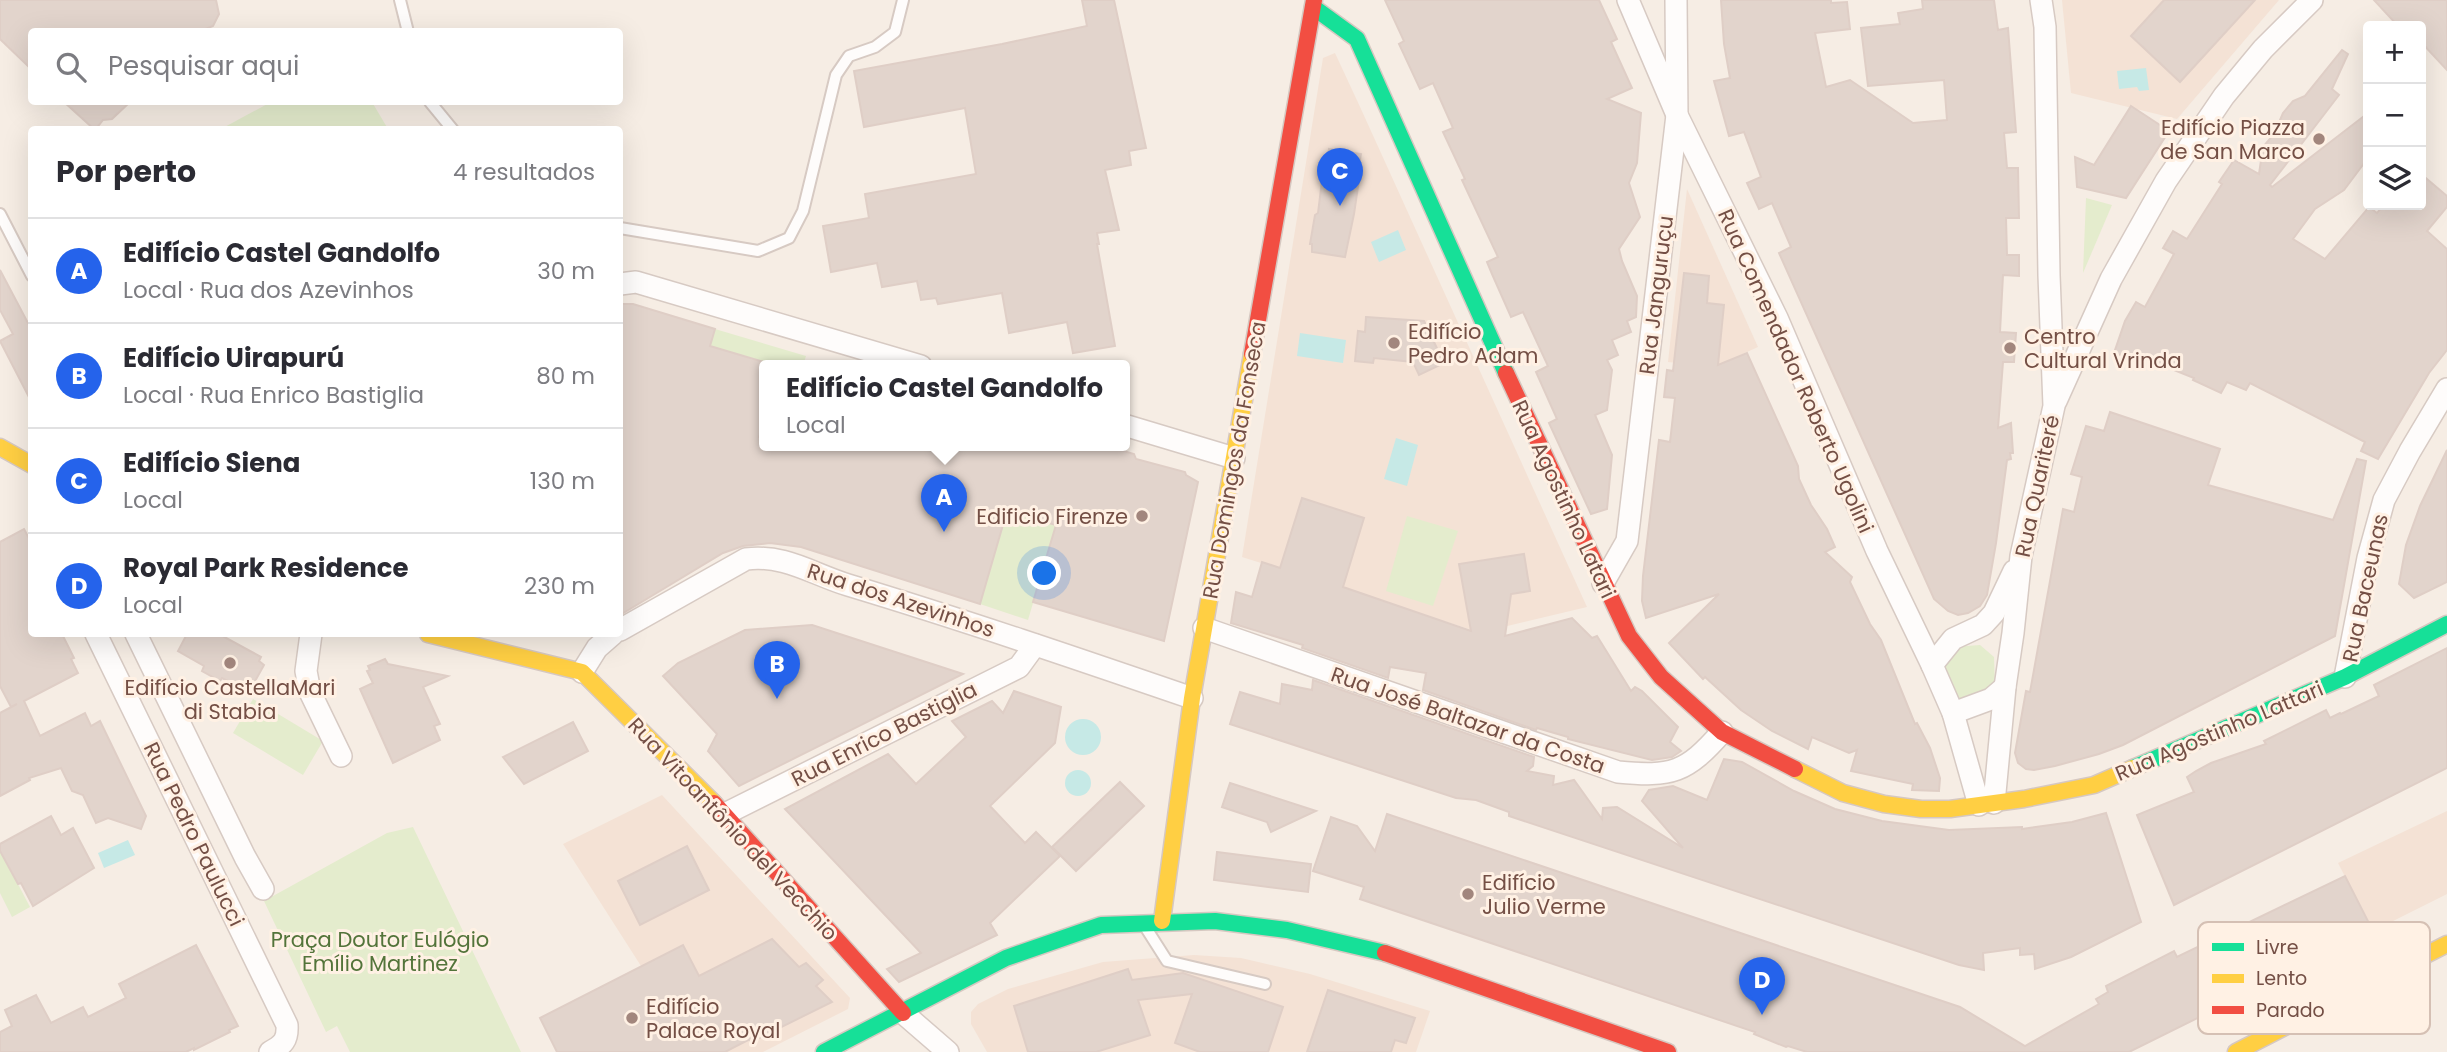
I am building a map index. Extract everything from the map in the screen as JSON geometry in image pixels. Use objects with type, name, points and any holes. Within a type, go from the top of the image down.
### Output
[{"type":"street","name":"Rua Comendador Roberto Ugolini","points":[[1628,0],[1677,115],[1777,318],[1877,551],[1932,664],[1987,804]]},
{"type":"street","name":"Rua Janguruçu","points":[[1603,583],[1627,541],[1677,115],[1676,0]]},
{"type":"street","name":"Rua Quariteré","points":[[1987,804],[2013,633],[2021,556],[2054,406],[2049,275],[2046,41],[2041,0]]},
{"type":"street","points":[[2054,406],[2111,279],[2166,181],[2224,96],[2263,49],[2312,0]]},
{"type":"street","name":"Rua Domingos da Fonseca","points":[[1161,921],[1192,698],[1313,3]]},
{"type":"street","name":"Rua Agostinho Latari","points":[[1313,3],[1357,39],[1503,367],[1603,583],[1629,636],[1644,658],[1722,732],[1843,793],[1884,804],[1921,808],[1987,804]]},
{"type":"street","points":[[623,284],[636,282],[901,360]]},
{"type":"street","name":"Rua Baceunas","points":[[2345,677],[2368,558],[2384,499],[2447,389]]},
{"type":"street","points":[[1130,427],[1234,458]]},
{"type":"street","points":[[0,447],[28,463]]},
{"type":"street","points":[[1932,664],[1953,639],[1983,625],[1994,613],[2021,556]]},
{"type":"street","name":"Rua dos Azevinhos","points":[[623,628],[746,559],[761,557],[783,560],[841,583],[946,614],[1192,698]]},
{"type":"street","name":"Rua Agostinho Lattari","points":[[1987,804],[2056,794],[2094,785],[2345,677],[2447,624]]},
{"type":"street","name":"Rua José Baltazar da Costa","points":[[1204,628],[1618,772],[1660,775],[1681,769],[1700,757],[1722,732]]},
{"type":"street","name":"Rua Pedro Paulucci","points":[[97,637],[287,1025],[288,1035],[284,1043],[270,1052]]},
{"type":"street","points":[[136,637],[263,889]]},
{"type":"street","points":[[311,637],[306,671],[310,692],[341,756]]},
{"type":"street","points":[[440,637],[582,672],[597,648],[609,637]]},
{"type":"street","name":"Rua Enrico Bastiglia","points":[[725,814],[1018,667],[1035,645]]},
{"type":"street","name":"Rua Vitoantônio del Vecchio","points":[[582,672],[725,814],[903,1013]]},
{"type":"street","points":[[1953,713],[1991,699],[2005,687]]},
{"type":"street","points":[[824,1052],[996,964],[1047,942],[1101,925],[1215,921],[1263,927],[1373,949],[1668,1052]]},
{"type":"street","points":[[2430,953],[2447,944]]},
{"type":"street","points":[[903,1013],[947,1052]]},
{"type":"street","points":[[2236,1052],[2271,1034]]},
{"type":"lane","points":[[400,0],[407,28]]},
{"type":"lane","points":[[623,228],[758,251],[789,239],[803,211],[836,75],[849,57],[876,47],[895,32],[903,0]]},
{"type":"lane","points":[[432,105],[450,126]]},
{"type":"lane","points":[[0,214],[28,268]]},
{"type":"lane","points":[[1143,922],[1167,961],[1265,984]]},
{"type":"shaded area","points":[[2062,0],[2279,0],[2177,119],[2071,93]]},
{"type":"shaded area","points":[[1335,53],[1587,607],[1499,628],[1472,630],[1242,557],[1323,58]]},
{"type":"shaded area","points":[[1687,189],[1758,347],[1714,367],[1668,362]]},
{"type":"shaded area","points":[[662,795],[850,998],[848,1009],[763,1052],[557,1052],[540,1018],[641,966],[563,844]]},
{"type":"shaded area","points":[[2447,811],[2447,894],[2391,922],[2368,922],[2338,863]]},
{"type":"shaded area","points":[[1194,955],[1241,958],[1310,974],[1430,1011],[1416,1052],[987,1052],[971,1024],[971,1012],[978,1004],[1008,989],[1103,962]]},
{"type":"green space","points":[[265,105],[374,105],[386,126],[227,126]]},
{"type":"green space","points":[[2086,198],[2112,205],[2083,273]]},
{"type":"green space","points":[[715,329],[806,356],[805,360],[759,360],[710,346]]},
{"type":"green space","points":[[1007,511],[1056,525],[1028,620],[980,604]]},
{"type":"green space","points":[[1407,516],[1458,531],[1433,606],[1386,591]]},
{"type":"green space","points":[[1980,645],[1994,657],[1995,685],[1991,692],[1957,706],[1941,667],[1953,647]]},
{"type":"green space","points":[[253,699],[323,741],[303,775],[233,733]]},
{"type":"green space","name":"Praça Doutor Eulógio Emílio Martinez","points":[[413,827],[521,1052],[350,1052],[337,1026],[326,1032],[264,901],[387,833]]},
{"type":"green space","points":[[0,850],[30,907],[12,917],[0,893]]},
{"type":"water","points":[[2146,68],[2149,90],[2139,91],[2137,87],[2119,89],[2117,71]]},
{"type":"water","points":[[1398,230],[1406,250],[1379,262],[1371,242]]},
{"type":"water","points":[[1300,333],[1346,340],[1343,363],[1297,356]]},
{"type":"water","points":[[1396,438],[1418,445],[1407,486],[1384,479]]},
{"type":"water","points":[[1083,719],[1095,725],[1101,737],[1095,749],[1083,755],[1071,749],[1065,737],[1071,725]]},
{"type":"water","points":[[1078,770],[1087,774],[1091,783],[1087,792],[1078,796],[1069,792],[1065,783],[1069,774]]},
{"type":"water","points":[[128,840],[135,855],[104,868],[98,853]]},
{"type":"building","points":[[0,0],[216,0],[219,14],[213,26],[208,28],[28,28],[28,66],[0,39]]},
{"type":"building","points":[[1082,0],[1114,0],[1146,148],[1129,151],[1131,165],[1105,170],[1119,230],[1097,233],[1097,244],[1115,346],[1073,353],[1067,322],[1009,333],[1002,293],[938,304],[936,298],[921,300],[917,281],[882,287],[877,263],[831,272],[823,226],[869,218],[865,194],[976,174],[965,108],[864,127],[854,71],[1087,26]]},
{"type":"building","points":[[1385,0],[1599,0],[1617,39],[1611,42],[1632,88],[1607,99],[1641,113],[1637,163],[1629,183],[1640,217],[1619,249],[1637,296],[1636,317],[1627,321],[1631,332],[1612,340],[1618,355],[1607,360],[1612,370],[1607,410],[1595,415],[1612,455],[1607,509],[1591,514],[1549,423],[1557,419],[1536,372],[1548,366],[1523,312],[1511,317],[1487,262],[1498,257],[1443,132],[1453,128],[1433,83],[1420,89],[1399,44],[1404,41]]},
{"type":"building","points":[[1721,0],[1847,2],[1850,29],[1815,33],[1826,87],[1850,80],[1913,123],[1947,120],[1944,80],[1868,86],[1861,28],[1900,24],[1898,13],[1923,9],[1922,0],[1994,0],[1998,30],[2008,28],[2016,132],[2004,133],[2007,168],[2018,168],[2019,218],[2006,218],[2007,255],[2019,255],[2019,276],[2003,275],[2000,332],[2016,333],[2014,362],[2003,362],[1998,428],[2011,423],[2013,453],[2010,453],[2011,459],[2007,460],[1987,595],[1980,606],[1968,613],[1958,615],[1948,611],[1934,599],[1779,253],[1791,247],[1772,203],[1759,209],[1747,183],[1761,177],[1744,132],[1729,136],[1714,81],[1730,78]]},
{"type":"building","points":[[2164,0],[2255,0],[2180,82],[2131,36]]},
{"type":"building","points":[[2374,0],[2447,0],[2447,70],[2426,47],[2426,21],[2393,21]]},
{"type":"building","points":[[2342,50],[2348,54],[2332,89],[2339,95],[2270,185],[2272,187],[2363,117],[2363,165],[2344,190],[2315,209],[2293,239],[2325,259],[2366,210],[2377,213],[2380,210],[2426,210],[2426,178],[2447,196],[2447,207],[2427,231],[2447,249],[2447,350],[2429,373],[2378,459],[2361,451],[2365,442],[2250,383],[2246,390],[2227,382],[2221,393],[2193,380],[2194,378],[2144,358],[2142,364],[2114,353],[2125,321],[2136,302],[2145,307],[2174,254],[2163,248],[2173,231],[2187,239],[2234,160],[2259,174],[2263,147],[2274,134],[2283,113],[2293,101],[2305,96]]},
{"type":"building","points":[[67,105],[127,105],[112,119],[103,120],[98,126],[91,126]]},
{"type":"building","points":[[2131,106],[2169,131],[2126,198],[2077,187],[2075,157],[2094,165]]},
{"type":"building","points":[[1329,149],[1361,154],[1354,214],[1345,257],[1312,252],[1310,244],[1315,215],[1318,213],[1325,156],[1328,156]]},
{"type":"building","points":[[0,270],[28,323],[28,395],[0,341],[13,334],[0,310]]},
{"type":"building","points":[[1684,273],[1709,276],[1707,303],[1724,305],[1718,365],[1747,353],[1798,466],[1799,479],[1835,547],[1825,552],[1852,577],[1850,582],[1870,624],[1881,640],[1915,724],[1917,723],[1930,748],[1940,778],[1939,791],[1912,790],[1913,784],[1851,771],[1857,750],[1849,753],[1812,737],[1808,749],[1772,731],[1741,710],[1705,677],[1703,679],[1669,643],[1719,594],[1646,618],[1642,601],[1643,576],[1659,440],[1670,442],[1675,398],[1664,397],[1667,370],[1673,371]]},
{"type":"building","points":[[623,304],[633,304],[715,329],[710,346],[759,361],[759,451],[1124,451],[1134,454],[1136,459],[1185,472],[1198,482],[1164,641],[1033,602],[1056,525],[1007,511],[980,604],[801,547],[770,543],[743,546],[723,553],[623,613]]},
{"type":"building","name":"Edifício Pedro Adam","points":[[1366,317],[1424,321],[1444,363],[1419,375],[1413,362],[1374,358],[1373,363],[1355,361],[1358,331],[1365,332]]},
{"type":"building","points":[[2110,412],[2220,449],[2208,485],[2333,520],[2357,459],[2366,461],[2335,636],[2123,745],[2055,766],[2026,769],[2018,763],[2015,753],[2026,691],[2030,692],[2063,509],[2074,512],[2082,477],[2071,474],[2086,426],[2104,431]]},
{"type":"building","points":[[2447,450],[2447,582],[2414,598],[2399,584],[2406,545],[2420,506]]},
{"type":"building","points":[[1302,498],[1364,518],[1343,587],[1471,631],[1459,564],[1524,554],[1530,591],[1511,594],[1505,636],[1572,618],[1592,638],[1597,636],[1631,691],[1635,687],[1642,691],[1678,727],[1670,742],[1681,751],[1672,757],[1652,760],[1568,739],[1537,728],[1536,730],[1423,690],[1426,673],[1390,667],[1388,678],[1302,648],[1303,645],[1231,623],[1236,592],[1252,597],[1262,562],[1280,568]]},
{"type":"building","points":[[24,529],[28,536],[28,637],[64,637],[78,673],[24,701],[40,736],[85,713],[91,726],[100,721],[146,816],[141,829],[108,818],[96,823],[83,795],[72,791],[61,768],[29,778],[30,780],[0,796],[0,713],[17,704],[11,707],[0,686],[0,542]]},
{"type":"building","points":[[812,625],[963,674],[739,786],[708,751],[717,734],[663,676],[678,663],[745,630]]},
{"type":"building","name":"Edifício CastellaMari di Stabia","points":[[185,637],[224,637],[261,657],[259,661],[264,665],[249,692],[202,671],[204,666],[178,651]]},
{"type":"building","points":[[2447,648],[2447,768],[2174,905],[2137,815],[2194,792],[2187,777],[2196,771],[2266,744],[2264,741],[2326,710],[2330,718],[2379,696],[2374,685]]},
{"type":"building","points":[[385,659],[388,664],[448,676],[423,687],[440,724],[434,726],[440,740],[393,763],[360,689],[373,683],[367,671],[370,670],[368,666]]},
{"type":"building","points":[[1313,680],[1534,757],[1533,766],[1527,771],[1554,776],[1553,785],[1574,780],[1602,819],[1603,808],[1617,807],[1683,848],[1642,801],[1649,790],[1673,786],[1707,800],[1724,759],[1742,762],[1794,791],[1835,809],[1882,821],[1949,830],[2022,829],[2072,822],[2106,813],[2141,922],[2071,957],[2035,969],[2034,954],[2020,955],[2020,948],[1983,953],[1984,970],[1959,965],[1509,816],[1509,812],[1476,800],[1456,798],[1230,724],[1240,692],[1280,704],[1282,684],[1312,690]]},
{"type":"building","points":[[1014,691],[1061,707],[1055,743],[990,806],[1025,843],[1036,832],[1060,856],[990,923],[997,935],[899,982],[887,969],[921,953],[785,809],[888,754],[916,784],[966,737],[952,721],[992,701],[1003,713]]},
{"type":"building","points":[[573,722],[588,751],[524,784],[503,757]]},
{"type":"building","points":[[1120,782],[1144,806],[1076,871],[1052,847]]},
{"type":"building","points":[[1230,783],[1316,811],[1271,832],[1267,822],[1222,807]]},
{"type":"building","points":[[1387,814],[1960,1007],[2025,1046],[2099,1004],[2096,999],[2108,992],[2106,986],[2174,951],[2177,957],[2198,947],[2198,1018],[2129,1052],[1807,1052],[1360,899],[1364,887],[1313,871],[1331,817],[1357,826],[1375,851]]},
{"type":"building","points":[[51,816],[61,835],[73,828],[94,868],[33,906],[0,851],[0,844]]},
{"type":"building","points":[[687,846],[709,890],[640,925],[618,881]]},
{"type":"building","points":[[1217,852],[1311,864],[1308,892],[1214,880]]},
{"type":"building","points":[[2345,876],[2368,922],[2250,922]]},
{"type":"building","points":[[772,939],[799,967],[806,963],[823,980],[816,986],[832,1002],[725,1052],[557,1052],[540,1018],[683,945],[699,976]]},
{"type":"building","points":[[196,945],[238,1026],[229,1030],[230,1032],[186,1052],[0,1052],[0,1032],[12,1026],[5,1010],[36,995],[51,1023],[83,1007],[88,1017],[126,998],[119,984]]},
{"type":"building","points":[[1128,969],[1132,980],[1183,973],[1283,1007],[1268,1052],[1200,1052],[1175,1043],[1192,994],[1138,1000],[1150,1035],[1096,1052],[1028,1052],[1014,1006]]},
{"type":"building","points":[[1328,990],[1415,1018],[1406,1043],[1395,1040],[1391,1052],[1307,1052]]},
{"type":"traffic: fast","points":[[1313,7],[1357,39],[1506,373]]},
{"type":"traffic: fast","points":[[2133,768],[2345,677],[2447,624]]},
{"type":"traffic: fast","points":[[824,1052],[1006,958],[1101,925],[1215,921],[1287,930],[1385,953]]},
{"type":"traffic: slow","points":[[1162,921],[1192,698],[1252,354]]},
{"type":"traffic: slow","points":[[0,447],[28,463]]},
{"type":"traffic: slow","points":[[440,637],[582,672],[714,803]]},
{"type":"traffic: slow","points":[[1795,769],[1843,793],[1884,804],[1921,809],[1950,809],[2024,799],[2094,785],[2133,768]]},
{"type":"traffic: slow","points":[[2430,953],[2447,944]]},
{"type":"traffic: slow","points":[[2236,1052],[2271,1034]]},
{"type":"traffic: jam","points":[[1252,354],[1314,0]]},
{"type":"traffic: jam","points":[[1506,373],[1629,636],[1661,677],[1722,732],[1795,769]]},
{"type":"traffic: jam","points":[[714,803],[903,1013]]},
{"type":"traffic: jam","points":[[1385,953],[1668,1052]]},
{"type":"place","name":"Edifício Piazza de San Marco","points":[[2319,139]]},
{"type":"place","name":"Edifício Siena","points":[[1340,206]]},
{"type":"place","name":"Edifício Pedro Adam","points":[[1394,343]]},
{"type":"place","name":"Centro Cultural Vrinda","points":[[2010,348]]},
{"type":"place","name":"Edificio Firenze","points":[[1142,516]]},
{"type":"place","name":"Edifício Castel Gandolfo","points":[[944,532]]},
{"type":"place","name":"Edifício CastellaMari di Stabia","points":[[230,663]]},
{"type":"place","name":"Edifício Uirapurú","points":[[777,699]]},
{"type":"place","name":"Edifício Julio Verme","points":[[1468,894]]},
{"type":"place","name":"Royal Park Residence","points":[[1762,1015]]},
{"type":"place","name":"Edifício Palace Royal","points":[[632,1018]]}]
